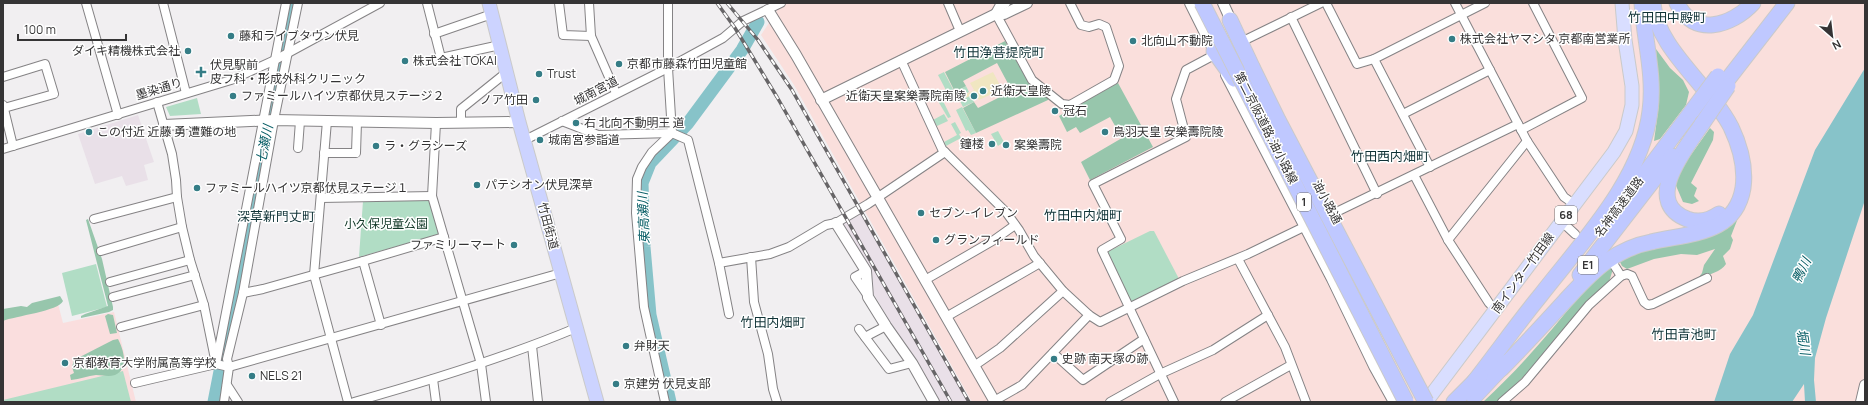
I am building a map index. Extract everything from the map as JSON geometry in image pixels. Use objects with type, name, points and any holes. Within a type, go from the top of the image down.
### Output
[{"type":"highway","name":"第二京阪道路;油小路線","points":[[1202,3],[1406,402]]},
{"type":"highway","name":"第二京阪道路;油小路線","points":[[1214,3],[1426,401]]},
{"type":"highway","points":[[1643,3],[1647,18],[1656,38],[1716,116],[1727,134],[1733,154],[1736,176],[1732,197],[1727,206],[1717,216],[1698,222],[1685,218],[1675,211],[1669,200],[1668,179],[1697,118],[1724,82],[1787,3]]},
{"type":"highway","points":[[1474,382],[1612,203],[1638,155],[1648,127],[1651,98],[1650,67],[1643,3]]},
{"type":"highway","points":[[1501,369],[1587,278],[1606,262],[1638,245],[1712,229],[1729,216],[1740,199],[1744,174],[1741,153],[1734,133],[1720,108],[1662,34],[1655,19],[1653,3]]},
{"type":"highway","points":[[1677,3],[1682,11],[1691,20],[1708,25],[1730,20],[1744,12],[1753,3]]},
{"type":"highway","points":[[1724,82],[1774,3]]},
{"type":"highway","name":"竹田街道","points":[[490,9],[519,122],[597,402]]},
{"type":"highway","points":[[1230,20],[1278,120],[1426,401]]},
{"type":"highway","points":[[1215,53],[1234,79],[1369,342],[1396,402]]},
{"type":"highway","name":"名神高速道路","points":[[1468,402],[1501,369],[1577,279],[1697,118]]},
{"type":"highway","name":"名神高速道路","points":[[1454,402],[1474,382],[1561,281],[1697,118]]},
{"type":"main road","name":"南インター竹田線","points":[[1426,401],[1496,310],[1622,140],[1631,114],[1632,86],[1625,40],[1622,3]]},
{"type":"street","points":[[86,3],[118,115]]},
{"type":"street","points":[[162,3],[186,93]]},
{"type":"street","points":[[222,365],[227,359],[243,293],[286,3]]},
{"type":"street","points":[[222,365],[269,120],[287,54],[298,3]]},
{"type":"street","name":"墨染通り","points":[[3,149],[231,80],[277,60],[380,3]]},
{"type":"street","points":[[559,3],[563,35],[591,36]]},
{"type":"street","points":[[589,3],[591,36],[616,93]]},
{"type":"street","points":[[668,3],[668,68],[673,133]]},
{"type":"street","name":"城南宮道","points":[[525,140],[668,68],[723,38],[766,6],[781,3]]},
{"type":"street","points":[[948,3],[960,31]]},
{"type":"street","points":[[996,14],[1001,5],[1005,3]]},
{"type":"street","points":[[821,100],[996,14],[1004,14],[1027,3]]},
{"type":"street","points":[[996,14],[1032,80],[1062,104],[1070,105],[1114,80],[1119,66],[1106,27],[1099,24],[1089,28],[1081,25],[1070,3]]},
{"type":"street","points":[[1190,3],[1305,227],[1374,366],[1396,402]]},
{"type":"street","name":"油小路通","points":[[1223,3],[1241,42],[1333,214],[1426,401]]},
{"type":"street","points":[[1241,42],[1321,3]]},
{"type":"street","points":[[1326,3],[1357,64],[1374,58],[1485,3]]},
{"type":"street","points":[[1455,3],[1527,141],[1564,197],[1574,204]]},
{"type":"street","points":[[901,60],[942,149],[996,202],[1015,225],[1040,263],[1064,292],[1100,322],[1182,281],[1238,259],[1377,194],[1430,167],[1582,98],[1533,3]]},
{"type":"street","points":[[430,4],[434,34],[441,58],[500,45]]},
{"type":"street","points":[[766,6],[995,401],[1022,385],[1090,315]]},
{"type":"street","points":[[434,34],[490,9]]},
{"type":"street","points":[[1291,18],[1377,194]]},
{"type":"street","points":[[1174,402],[1102,250],[1121,239],[1093,184],[1186,137],[1176,99],[1186,70],[1215,53]]},
{"type":"street","points":[[1374,58],[1430,167]]},
{"type":"street","points":[[3,77],[45,64],[54,94],[3,106],[13,146]]},
{"type":"street","points":[[1403,114],[1490,70]]},
{"type":"street","points":[[461,122],[461,109],[507,72]]},
{"type":"street","points":[[156,102],[164,125],[174,167],[176,197],[190,260],[227,385],[238,402]]},
{"type":"street","points":[[164,125],[269,120],[436,123],[519,122]]},
{"type":"street","points":[[298,148],[300,121]]},
{"type":"street","points":[[327,121],[314,274],[348,402]]},
{"type":"street","points":[[324,153],[356,153],[357,122]]},
{"type":"street","points":[[562,122],[598,135],[673,133],[688,140],[729,314]]},
{"type":"street","points":[[436,123],[432,196],[464,301],[481,364],[486,402]]},
{"type":"street","points":[[665,402],[644,307],[636,213],[637,179],[642,167],[652,152],[673,133]]},
{"type":"street","points":[[1448,240],[1527,141]]},
{"type":"street","points":[[718,263],[770,254],[789,247],[826,225],[836,223],[877,198],[946,152]]},
{"type":"street","points":[[1414,175],[1448,240],[1489,303],[1496,310]]},
{"type":"street","points":[[321,198],[432,196]]},
{"type":"street","points":[[94,219],[176,197]]},
{"type":"street","points":[[1561,221],[1575,234]]},
{"type":"street","points":[[836,223],[866,271],[868,296],[886,326],[912,363],[934,402]]},
{"type":"street","points":[[924,280],[994,240],[1015,225]]},
{"type":"street","points":[[101,251],[182,227]]},
{"type":"street","points":[[243,293],[263,289],[444,237]]},
{"type":"street","points":[[751,257],[754,302],[768,354],[773,389],[777,402]]},
{"type":"street","points":[[1238,259],[1285,347],[1306,402]]},
{"type":"street","points":[[110,282],[190,260]]},
{"type":"street","points":[[363,261],[381,325]]},
{"type":"street","points":[[946,317],[1040,263]]},
{"type":"street","points":[[1614,265],[1621,276]]},
{"type":"street","points":[[135,383],[222,365],[332,339],[561,273]]},
{"type":"street","points":[[1502,402],[1525,382],[1589,305],[1621,276],[1627,274],[1632,276],[1644,302],[1648,305],[1707,278]]},
{"type":"street","points":[[113,297],[195,275]]},
{"type":"street","points":[[974,366],[1000,348],[1064,292]]},
{"type":"street","points":[[121,327],[204,305]]},
{"type":"street","points":[[1110,402],[1160,374],[1213,350],[1268,315]]},
{"type":"street","points":[[865,338],[886,326]]},
{"type":"street","points":[[354,402],[481,364],[532,346],[576,328]]},
{"type":"street","points":[[859,329],[889,369],[912,363]]},
{"type":"street","points":[[1053,354],[1083,380],[1144,340]]},
{"type":"street","points":[[532,346],[538,402]]},
{"type":"street","points":[[1226,402],[1291,365]]},
{"type":"street","points":[[433,379],[436,402]]},
{"type":"street","points":[[224,402],[227,385]]},
{"type":"street","points":[[1861,402],[1865,385]]},
{"type":"shaded area","points":[[782,3],[1865,3],[1865,402],[972,402],[794,85],[761,35]]},
{"type":"shaded area","points":[[138,115],[154,162],[144,165],[148,180],[126,186],[122,176],[95,184],[78,134]]},
{"type":"shaded area","points":[[862,213],[969,402],[938,402],[872,291],[842,224]]},
{"type":"shaded area","name":"京都教育大学附属高等学校","points":[[57,300],[63,323],[114,312],[136,402],[3,402],[3,313]]},
{"type":"green space","points":[[1005,41],[1028,81],[1049,98],[1048,100],[976,133],[963,108],[974,102],[978,108],[1012,91],[997,63],[963,81],[966,86],[955,92],[945,72]]},
{"type":"green space","points":[[1656,49],[1670,68],[1683,80],[1689,92],[1686,105],[1660,139],[1654,141],[1659,104]]},
{"type":"green space","points":[[944,72],[955,93],[949,96],[938,75]]},
{"type":"green space","points":[[1118,83],[1153,147],[1090,180],[1081,162],[1122,138],[1110,117],[1080,133],[1076,127],[1067,132],[1059,116]]},
{"type":"green space","points":[[966,86],[969,92],[958,98],[955,92]]},
{"type":"green space","points":[[971,95],[974,102],[963,107],[960,101]]},
{"type":"green space","points":[[197,98],[201,114],[170,116],[166,107]]},
{"type":"green space","points":[[942,99],[951,117],[948,118],[938,101]]},
{"type":"green space","points":[[962,107],[976,133],[971,135],[968,130],[966,131],[956,110]]},
{"type":"green space","points":[[944,114],[948,121],[937,126],[933,120]]},
{"type":"green space","points":[[955,122],[961,133],[959,134],[961,138],[946,146],[944,142],[957,135],[951,124]]},
{"type":"green space","points":[[1710,128],[1714,132],[1713,140],[1691,183],[1697,188],[1694,196],[1699,201],[1692,204],[1683,202],[1674,181]]},
{"type":"green space","points":[[998,131],[1004,142],[998,146],[991,134]]},
{"type":"green space","name":"小久保児童公園","points":[[426,198],[432,203],[440,234],[359,257],[363,201]]},
{"type":"green space","points":[[1738,218],[1731,236],[1733,240],[1730,249],[1723,256],[1726,264],[1718,271],[1701,278],[1699,277],[1702,273],[1704,265],[1715,249],[1697,255],[1681,254],[1654,259],[1627,269],[1622,266],[1620,262],[1624,257]]},
{"type":"green space","points":[[88,219],[102,259],[113,310],[81,318],[81,316],[85,314],[108,306],[86,220]]},
{"type":"green space","points":[[1150,231],[1154,231],[1178,277],[1178,280],[1134,302],[1129,301],[1107,255],[1109,251]]},
{"type":"green space","points":[[96,264],[107,307],[72,316],[62,273]]},
{"type":"green space","points":[[1610,268],[1613,269],[1609,282],[1583,306],[1528,372],[1497,402],[1483,402],[1528,357],[1587,288]]},
{"type":"green space","points":[[60,296],[63,301],[60,305],[54,308],[3,321],[3,309],[21,306],[27,307],[32,303]]},
{"type":"green space","points":[[108,314],[113,315],[117,333],[110,334],[105,316]]},
{"type":"green space","points":[[118,339],[122,348],[124,359],[124,364],[119,372],[112,376],[96,375],[71,380],[70,375],[74,373],[72,367],[74,360],[113,340]]},
{"type":"green space","points":[[123,371],[131,402],[3,402],[3,400]]},
{"type":"sand","points":[[993,72],[1002,89],[979,100],[975,93],[960,101],[959,98],[974,90],[970,83]]},
{"type":"water","points":[[1865,68],[1865,200],[1826,318],[1815,358],[1814,380],[1816,402],[1805,402],[1804,384],[1792,402],[1714,402],[1730,354],[1753,315],[1815,150]]},
{"type":"waterway","name":"七瀬川","points":[[214,402],[291,3]]},
{"type":"waterway","name":"東高瀬川","points":[[670,402],[650,315],[644,247],[642,183],[650,163],[688,123],[742,50],[758,22]]},
{"type":"railway","points":[[717,3],[735,28],[777,97],[951,402]]},
{"type":"railway","points":[[727,3],[758,40],[792,90],[969,402]]},
{"type":"place","name":"藤和ライブタウン伏見","points":[[231,36]]},
{"type":"place","name":"株式会社ヤマシタ 京都南営業所","points":[[1452,39]]},
{"type":"place","name":"北向山不動院","points":[[1133,41]]},
{"type":"place","name":"ダイキ精機株式会社","points":[[188,51]]},
{"type":"place","name":"株式会社 TOKAI","points":[[405,61]]},
{"type":"place","name":"京都市藤森竹田児童館","points":[[619,64]]},
{"type":"place","name":"伏見駅前 皮フ科・形成外科クリニック","points":[[201,72]]},
{"type":"place","name":"Trust","points":[[539,74]]},
{"type":"place","name":"近衛天皇陵","points":[[983,91]]},
{"type":"place","name":"ファミールハイツ京都伏見ステージ２","points":[[233,96]]},
{"type":"place","name":"近衛天皇案樂壽院南陵","points":[[974,96]]},
{"type":"place","name":"ノア竹田","points":[[536,100]]},
{"type":"place","name":"冠石","points":[[1055,111]]},
{"type":"place","name":"右 北向不動明王 道","points":[[576,123]]},
{"type":"place","name":"この付近 近藤 勇 遭難の地","points":[[89,132]]},
{"type":"place","name":"鳥羽天皇 安樂壽院陵","points":[[1105,132]]},
{"type":"place","name":"城南宮参詣道","points":[[540,140]]},
{"type":"place","name":"鐘楼","points":[[992,144]]},
{"type":"place","name":"案樂壽院","points":[[1006,145]]},
{"type":"place","name":"ラ・グラシーズ","points":[[376,146]]},
{"type":"place","name":"パテシオン伏見深草","points":[[477,185]]},
{"type":"place","name":"ファミールハイツ京都伏見ステージ１","points":[[197,188]]},
{"type":"place","name":"セブン-イレブン","points":[[921,213]]},
{"type":"place","name":"グランフィールド","points":[[936,240]]},
{"type":"place","name":"ファミリーマート","points":[[514,245]]},
{"type":"place","name":"弁財天","points":[[626,346]]},
{"type":"place","name":"史跡 南天塚の跡","points":[[1054,359]]},
{"type":"place","name":"京都教育大学附属高等学校","points":[[65,363]]},
{"type":"place","name":"NELS 21","points":[[252,376]]},
{"type":"place","name":"京建労 伏見支部","points":[[616,384]]},
{"type":"district","name":"竹田田中殿町","points":[[1667,17]]},
{"type":"district","name":"竹田浄菩提院町","points":[[999,52]]},
{"type":"district","name":"竹田西内畑町","points":[[1390,156]]},
{"type":"district","name":"竹田中内畑町","points":[[1083,215]]},
{"type":"district","name":"深草新門丈町","points":[[276,216]]},
{"type":"district","name":"竹田内畑町","points":[[773,322]]},
{"type":"district","name":"竹田青池町","points":[[1684,334]]},
{"type":"water label","name":"鴨川","points":[[1801,270]]},
{"type":"water label","name":"堀川","points":[[1804,342]]}]
